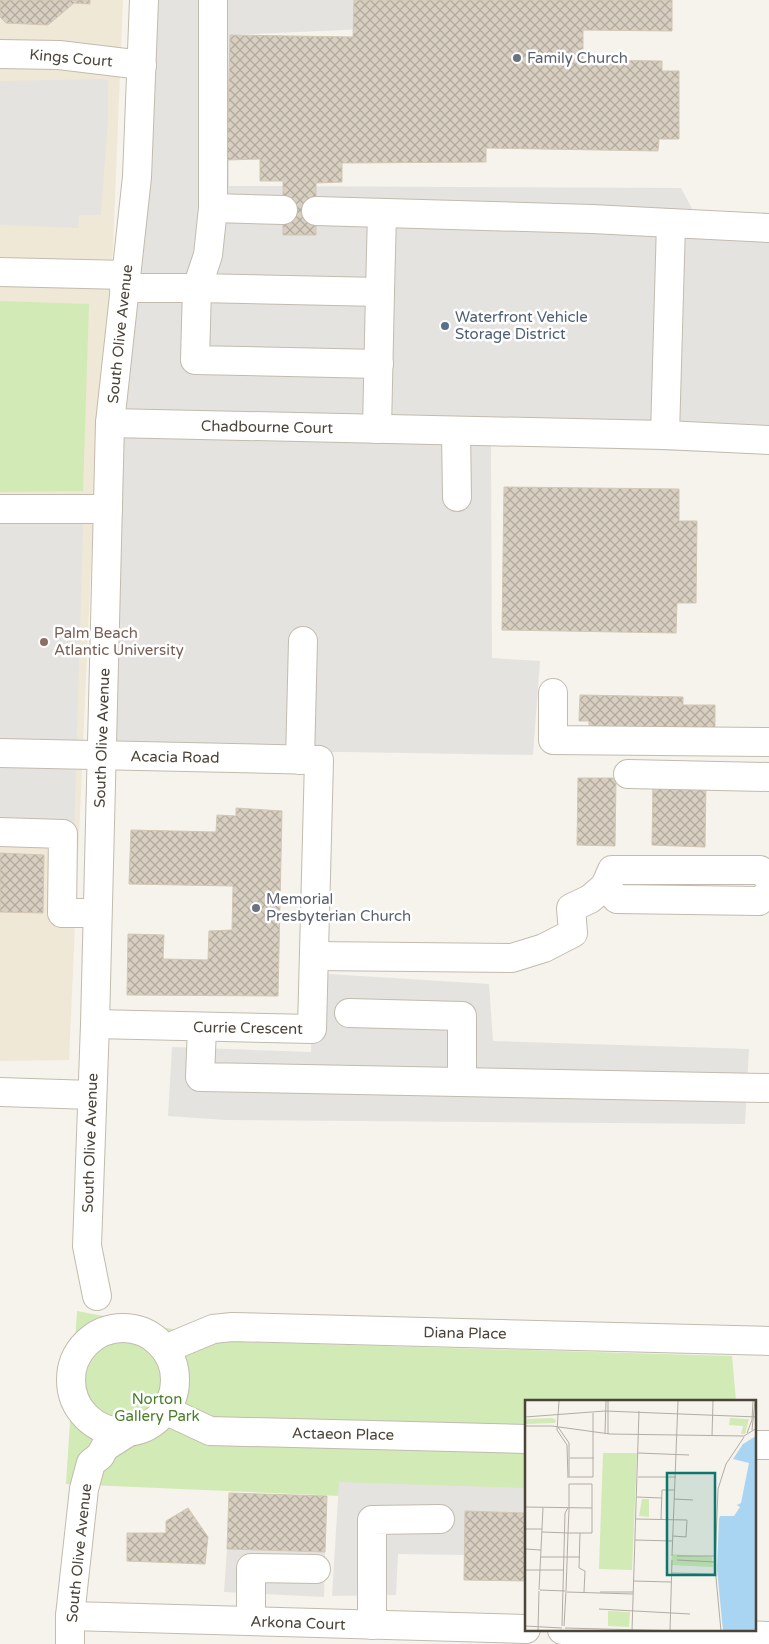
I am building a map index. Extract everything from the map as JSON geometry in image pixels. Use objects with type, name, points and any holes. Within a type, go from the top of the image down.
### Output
[{"type":"street","name":"South Olive Avenue","points":[[81,1348],[90,1320],[91,1303],[97,1296],[87,1246],[95,1024],[110,423],[137,177],[144,0]]},
{"type":"street","points":[[213,0],[213,208],[208,254],[197,288],[195,360],[379,364]]},
{"type":"street","name":"Kings Court","points":[[0,54],[59,55],[142,65]]},
{"type":"street","points":[[213,208],[283,210]]},
{"type":"street","points":[[316,210],[769,228]]},
{"type":"street","points":[[377,429],[382,214]]},
{"type":"street","points":[[665,435],[671,223]]},
{"type":"street","points":[[0,272],[197,288],[380,292]]},
{"type":"street","name":"Chadbourne Court","points":[[110,423],[665,435],[769,440]]},
{"type":"street","points":[[456,431],[457,497]]},
{"type":"street","points":[[0,509],[108,509]]},
{"type":"street","name":"Currie Crescent","points":[[95,1024],[312,1029],[314,956],[310,760],[303,641]]},
{"type":"street","points":[[553,693],[553,740],[769,742]]},
{"type":"street","name":"Acacia Road","points":[[0,753],[310,760]]},
{"type":"street","points":[[628,774],[769,777]]},
{"type":"street","points":[[0,832],[63,834],[62,913],[97,913]]},
{"type":"street","points":[[314,956],[512,958],[544,948],[573,933],[571,908],[590,899],[605,886],[612,870],[760,870],[769,878]]},
{"type":"street","points":[[605,886],[617,898],[759,901],[769,894]]},
{"type":"street","points":[[349,1013],[462,1016],[462,1082]]},
{"type":"street","points":[[202,1027],[200,1077],[769,1088]]},
{"type":"street","points":[[0,1092],[92,1095]]},
{"type":"street","points":[[97,1296],[105,1298],[113,1308],[139,1330],[153,1337],[164,1349],[172,1363],[175,1379],[172,1396],[165,1410],[155,1420],[143,1427],[130,1431],[113,1430],[97,1425],[84,1414],[76,1402],[71,1374],[74,1361],[81,1348],[93,1337],[107,1330],[123,1328],[139,1330]]},
{"type":"street","name":"Diana Place","points":[[164,1349],[213,1330],[232,1327],[769,1340]]},
{"type":"street","name":"Actaeon Place","points":[[165,1410],[210,1431],[525,1439]]},
{"type":"street","name":"South Olive Avenue","points":[[70,1644],[70,1616],[84,1488],[91,1463],[88,1454],[88,1430],[84,1414]]},
{"type":"street","name":"South Olive Avenue","points":[[91,1463],[100,1456],[105,1447],[130,1431]]},
{"type":"street","points":[[756,1445],[769,1445]]},
{"type":"street","points":[[372,1625],[372,1520],[440,1519]]},
{"type":"street","points":[[261,1629],[251,1568],[316,1569]]},
{"type":"street","name":"Arkona Court","points":[[70,1616],[261,1629],[372,1625],[525,1629]]},
{"type":"street","points":[[631,1632],[769,1636]]},
{"type":"shaded area","name":"Palm Beach Atlantic University","points":[[0,0],[123,0],[113,247],[94,500],[69,1060],[0,1061]]},
{"type":"shaded area","name":"Waterfront Vehicle Storage District","points":[[156,0],[367,0],[366,29],[230,35],[229,186],[681,188],[696,216],[769,217],[769,454],[491,445],[492,658],[540,661],[533,755],[342,752],[101,755],[110,434]]},
{"type":"shaded area","points":[[102,79],[108,81],[108,118],[101,215],[79,215],[78,228],[0,225],[0,81]]},
{"type":"shaded area","points":[[84,499],[74,835],[0,834],[0,500]]},
{"type":"shaded area","points":[[313,973],[489,984],[493,1041],[749,1049],[745,1124],[226,1120],[168,1116],[172,1047],[311,1052]]},
{"type":"shaded area","points":[[339,1482],[525,1488],[525,1513],[466,1511],[464,1555],[398,1554],[396,1595],[332,1596]]},
{"type":"shaded area","points":[[227,1549],[325,1552],[324,1597],[224,1592]]},
{"type":"green space","points":[[0,301],[89,304],[83,491],[0,492]]},
{"type":"green space","name":"Norton Gallery Park","points":[[77,1311],[241,1342],[732,1356],[736,1400],[525,1400],[525,1504],[66,1484]]},
{"type":"building","points":[[0,0],[90,0],[90,4],[74,3],[48,25],[6,23],[0,17]]},
{"type":"building","points":[[354,0],[672,0],[672,31],[583,30],[583,60],[662,61],[662,71],[679,71],[679,139],[659,139],[658,151],[486,148],[486,162],[342,163],[342,182],[316,183],[316,235],[283,235],[283,181],[260,181],[260,159],[227,160],[230,35],[353,37]]},
{"type":"building","points":[[504,487],[679,489],[679,521],[697,521],[696,603],[677,603],[676,633],[502,630]]},
{"type":"building","points":[[580,695],[683,697],[683,705],[715,705],[715,735],[589,733],[589,721],[579,721]]},
{"type":"building","points":[[578,778],[616,778],[615,846],[577,845]]},
{"type":"building","points":[[653,780],[706,781],[705,847],[652,845]]},
{"type":"building","name":"Memorial Presbyterian Church","points":[[236,808],[282,811],[278,996],[127,995],[128,934],[164,935],[163,959],[208,960],[209,931],[232,930],[233,886],[129,884],[131,830],[216,832],[217,815],[236,816]]},
{"type":"building","points":[[0,853],[44,855],[43,913],[0,912]]},
{"type":"building","points":[[229,1493],[327,1496],[325,1552],[227,1549]]},
{"type":"building","points":[[188,1508],[208,1537],[205,1564],[127,1561],[127,1533],[166,1533],[166,1521]]},
{"type":"building","points":[[465,1511],[525,1513],[525,1581],[464,1580]]},
{"type":"place","name":"Family Church","points":[[517,58]]},
{"type":"place","name":"Waterfront Vehicle Storage District","points":[[445,326]]},
{"type":"place","name":"Palm Beach Atlantic University","points":[[44,642]]},
{"type":"place","name":"Memorial Presbyterian Church","points":[[256,908]]}]
